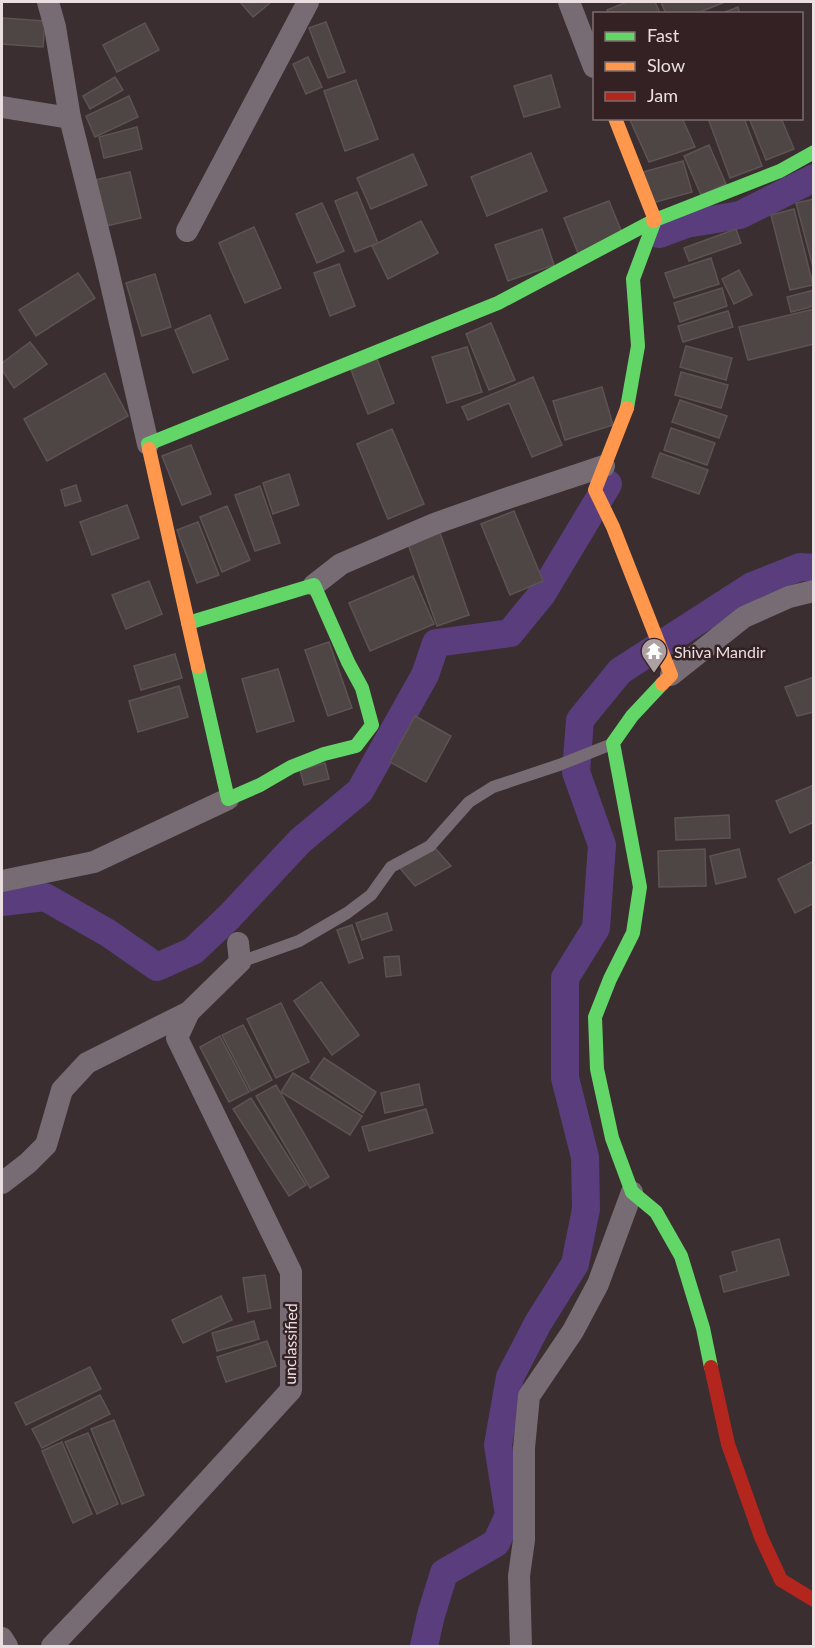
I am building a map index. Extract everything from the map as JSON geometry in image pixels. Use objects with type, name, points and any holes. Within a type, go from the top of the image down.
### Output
[{"type":"street","points":[[48,2],[55,27],[70,118],[106,262],[228,799]]},
{"type":"street","points":[[187,231],[308,2]]},
{"type":"street","points":[[569,2],[593,64]]},
{"type":"street","points":[[2,107],[70,118]]},
{"type":"street","points":[[616,120],[655,220],[633,279],[638,346],[629,402],[595,490],[613,527],[668,669]]},
{"type":"street","points":[[148,444],[498,303],[655,220],[780,171],[813,152]]},
{"type":"street","points":[[188,623],[314,585],[341,564],[434,524],[604,466]]},
{"type":"street","points":[[2,881],[94,862],[260,785],[291,767],[324,754],[356,746],[372,725],[362,688],[314,585]]},
{"type":"street","points":[[813,591],[789,597],[744,617],[668,669],[613,743],[640,887],[633,933],[610,979],[595,1017],[597,1069],[612,1138],[632,1192],[656,1212],[681,1256],[703,1329],[728,1444],[761,1537],[781,1580],[813,1600]]},
{"type":"street","points":[[2,1183],[28,1163],[46,1145],[62,1090],[87,1063],[189,1012],[239,952]]},
{"type":"street","name":"unclassified","points":[[52,1647],[291,1390],[291,1272],[177,1038],[189,1012]]},
{"type":"street","points":[[521,1647],[519,1576],[524,1540],[524,1448],[529,1396],[573,1331],[598,1284],[632,1192]]},
{"type":"street","points":[[2,1638],[6,1647]]},
{"type":"lane","points":[[239,952],[299,941],[347,913],[371,895],[391,867],[430,846],[469,802],[493,787],[559,765],[613,743]]},
{"type":"building","points":[[240,2],[271,2],[253,17]]},
{"type":"building","points":[[627,2],[655,2],[660,12],[608,12],[607,10]]},
{"type":"building","points":[[661,2],[725,2],[700,12],[665,12]]},
{"type":"building","points":[[738,7],[739,12],[725,12]]},
{"type":"building","points":[[2,18],[45,21],[43,47],[2,44]]},
{"type":"building","points":[[326,22],[345,72],[328,78],[309,28]]},
{"type":"building","points":[[145,23],[159,50],[117,72],[103,45]]},
{"type":"building","points":[[308,57],[322,87],[306,94],[293,64]]},
{"type":"building","points":[[551,75],[560,107],[524,117],[514,86]]},
{"type":"building","points":[[115,77],[123,90],[90,109],[83,96]]},
{"type":"building","points":[[356,80],[378,139],[345,151],[324,91]]},
{"type":"building","points":[[129,96],[138,117],[95,137],[86,116]]},
{"type":"building","points":[[630,120],[683,120],[695,147],[649,162]]},
{"type":"building","points":[[709,120],[745,120],[762,166],[730,178]]},
{"type":"building","points":[[750,120],[782,120],[794,149],[766,160]]},
{"type":"building","points":[[137,127],[142,149],[104,158],[99,137]]},
{"type":"building","points":[[709,145],[726,184],[701,195],[684,156]]},
{"type":"building","points":[[531,153],[547,191],[487,216],[471,177]]},
{"type":"building","points":[[413,154],[427,185],[371,209],[357,178]]},
{"type":"building","points":[[683,161],[692,192],[652,203],[643,172]]},
{"type":"building","points":[[130,172],[141,218],[106,226],[95,180]]},
{"type":"building","points":[[357,192],[378,243],[355,252],[335,201]]},
{"type":"building","points":[[814,199],[814,271],[796,203]]},
{"type":"building","points":[[609,201],[623,235],[578,253],[564,218]]},
{"type":"building","points":[[322,203],[344,251],[317,263],[296,214]]},
{"type":"building","points":[[794,209],[813,285],[790,290],[771,215]]},
{"type":"building","points":[[421,221],[438,253],[388,279],[372,246]]},
{"type":"building","points":[[254,227],[281,288],[245,303],[219,243]]},
{"type":"building","points":[[542,229],[554,265],[508,281],[495,245]]},
{"type":"building","points":[[736,229],[741,243],[689,261],[684,248]]},
{"type":"building","points":[[711,258],[719,284],[674,298],[665,273]]},
{"type":"building","points":[[339,264],[355,306],[330,316],[314,273]]},
{"type":"building","points":[[739,270],[752,295],[734,304],[722,279]]},
{"type":"building","points":[[78,273],[95,298],[36,336],[19,310]]},
{"type":"building","points":[[155,274],[171,327],[142,336],[126,283]]},
{"type":"building","points":[[722,288],[727,306],[680,322],[674,303]]},
{"type":"building","points":[[814,290],[814,306],[791,312],[787,297]]},
{"type":"building","points":[[814,309],[814,344],[748,360],[739,327]]},
{"type":"building","points":[[728,311],[733,327],[683,342],[678,326]]},
{"type":"building","points":[[210,315],[228,359],[193,373],[175,330]]},
{"type":"building","points":[[491,323],[515,380],[489,390],[466,334]]},
{"type":"building","points":[[30,342],[47,364],[14,388],[2,370],[2,363]]},
{"type":"building","points":[[686,346],[732,358],[726,380],[680,367]]},
{"type":"building","points":[[467,347],[482,392],[447,403],[432,357]]},
{"type":"building","points":[[377,359],[394,403],[368,414],[351,370]]},
{"type":"building","points":[[681,372],[728,385],[721,408],[675,395]]},
{"type":"building","points":[[105,373],[128,416],[47,461],[24,419]]},
{"type":"building","points":[[533,377],[562,445],[532,457],[509,403],[468,420],[462,407]]},
{"type":"building","points":[[602,387],[613,425],[565,440],[553,401]]},
{"type":"building","points":[[680,400],[727,416],[719,438],[672,422]]},
{"type":"building","points":[[671,428],[715,443],[707,465],[664,450]]},
{"type":"building","points":[[392,429],[424,504],[388,519],[357,444]]},
{"type":"building","points":[[191,445],[211,494],[182,505],[162,456]]},
{"type":"building","points":[[660,453],[708,470],[699,494],[652,477]]},
{"type":"building","points":[[289,474],[299,505],[273,514],[263,483]]},
{"type":"building","points":[[76,485],[81,501],[65,506],[61,490]]},
{"type":"building","points":[[260,486],[280,543],[255,551],[235,495]]},
{"type":"building","points":[[127,505],[139,538],[92,555],[80,522]]},
{"type":"building","points":[[227,506],[250,560],[222,572],[200,517]]},
{"type":"building","points":[[514,511],[543,581],[510,595],[481,524]]},
{"type":"building","points":[[198,522],[219,575],[197,583],[177,530]]},
{"type":"building","points":[[440,533],[469,615],[437,626],[408,544]]},
{"type":"building","points":[[413,576],[434,624],[370,651],[349,603]]},
{"type":"building","points":[[149,581],[162,614],[126,629],[112,595]]},
{"type":"building","points":[[329,642],[352,708],[328,716],[305,650]]},
{"type":"building","points":[[175,654],[182,678],[141,690],[134,666]]},
{"type":"building","points":[[278,669],[294,721],[257,732],[242,679]]},
{"type":"building","points":[[814,677],[814,712],[797,716],[785,687]]},
{"type":"building","points":[[179,686],[188,717],[138,732],[129,701]]},
{"type":"building","points":[[415,716],[451,736],[426,782],[390,762]]},
{"type":"building","points":[[325,763],[329,779],[304,785],[300,770]]},
{"type":"building","points":[[814,785],[814,822],[790,833],[776,801]]},
{"type":"building","points":[[729,815],[730,838],[676,840],[675,818]]},
{"type":"building","points":[[435,848],[451,866],[415,886],[399,867]]},
{"type":"building","points":[[705,849],[706,886],[659,887],[658,851]]},
{"type":"building","points":[[739,849],[746,877],[716,884],[710,856]]},
{"type":"building","points":[[814,861],[814,903],[795,913],[778,879]]},
{"type":"building","points":[[387,913],[392,930],[362,940],[356,923]]},
{"type":"building","points":[[352,925],[363,958],[349,963],[337,930]]},
{"type":"building","points":[[399,956],[401,975],[386,977],[384,957]]},
{"type":"building","points":[[321,982],[359,1035],[332,1055],[294,1001]]},
{"type":"building","points":[[281,1003],[309,1062],[276,1078],[247,1019]]},
{"type":"building","points":[[243,1025],[272,1080],[251,1091],[222,1035]]},
{"type":"building","points":[[220,1036],[249,1092],[229,1102],[200,1047]]},
{"type":"building","points":[[324,1058],[376,1092],[363,1113],[310,1078]]},
{"type":"building","points":[[293,1073],[362,1116],[350,1135],[281,1092]]},
{"type":"building","points":[[419,1084],[423,1105],[385,1113],[381,1093]]},
{"type":"building","points":[[276,1085],[329,1177],[310,1188],[256,1096]]},
{"type":"building","points":[[251,1098],[306,1185],[289,1196],[233,1109]]},
{"type":"building","points":[[426,1109],[433,1133],[369,1151],[362,1127]]},
{"type":"building","points":[[779,1239],[789,1275],[724,1292],[720,1276],[737,1271],[732,1252]]},
{"type":"building","points":[[265,1275],[271,1308],[248,1312],[243,1278]]},
{"type":"building","points":[[221,1296],[232,1320],[183,1343],[172,1320]]},
{"type":"building","points":[[254,1321],[259,1339],[217,1351],[212,1333]]},
{"type":"building","points":[[267,1341],[276,1366],[226,1382],[217,1357]]},
{"type":"building","points":[[90,1367],[101,1389],[26,1425],[15,1403]]},
{"type":"building","points":[[100,1395],[110,1414],[42,1448],[32,1429]]},
{"type":"building","points":[[114,1420],[144,1495],[122,1504],[91,1429]]},
{"type":"building","points":[[88,1433],[118,1504],[97,1514],[65,1442]]},
{"type":"building","points":[[62,1442],[92,1514],[73,1523],[42,1451]]},
{"type":"waterway","points":[[659,234],[686,224],[740,215],[814,178]]},
{"type":"waterway","points":[[2,902],[45,897],[108,933],[157,967],[193,951],[229,917],[300,841],[360,791],[425,675],[436,643],[510,633],[542,594],[608,484]]},
{"type":"waterway","points":[[424,1646],[444,1573],[496,1543],[509,1515],[498,1445],[510,1377],[538,1323],[575,1264],[586,1209],[585,1157],[565,1078],[565,978],[596,928],[602,845],[576,772],[580,720],[620,671],[752,586],[800,567],[814,568]]},
{"type":"traffic: fast","points":[[627,408],[638,346],[633,279],[655,220],[780,171],[814,152]]},
{"type":"traffic: fast","points":[[149,449],[148,444],[498,303],[653,221]]},
{"type":"traffic: fast","points":[[188,623],[314,585],[362,688],[372,725],[356,746],[324,754],[291,767],[260,785],[228,799],[198,667]]},
{"type":"traffic: fast","points":[[662,684],[632,716],[613,743],[640,887],[633,933],[610,979],[595,1017],[597,1069],[612,1138],[632,1192],[656,1212],[681,1256],[703,1328],[711,1367]]},
{"type":"traffic: slow","points":[[616,120],[655,220],[653,221]]},
{"type":"traffic: slow","points":[[627,408],[595,490],[613,527],[671,675],[662,684]]},
{"type":"traffic: slow","points":[[149,449],[198,667]]},
{"type":"traffic: jam","points":[[711,1367],[728,1444],[761,1537],[781,1580],[814,1600]]},
{"type":"place","name":"Shiva Mandir","points":[[654,674]]}]
